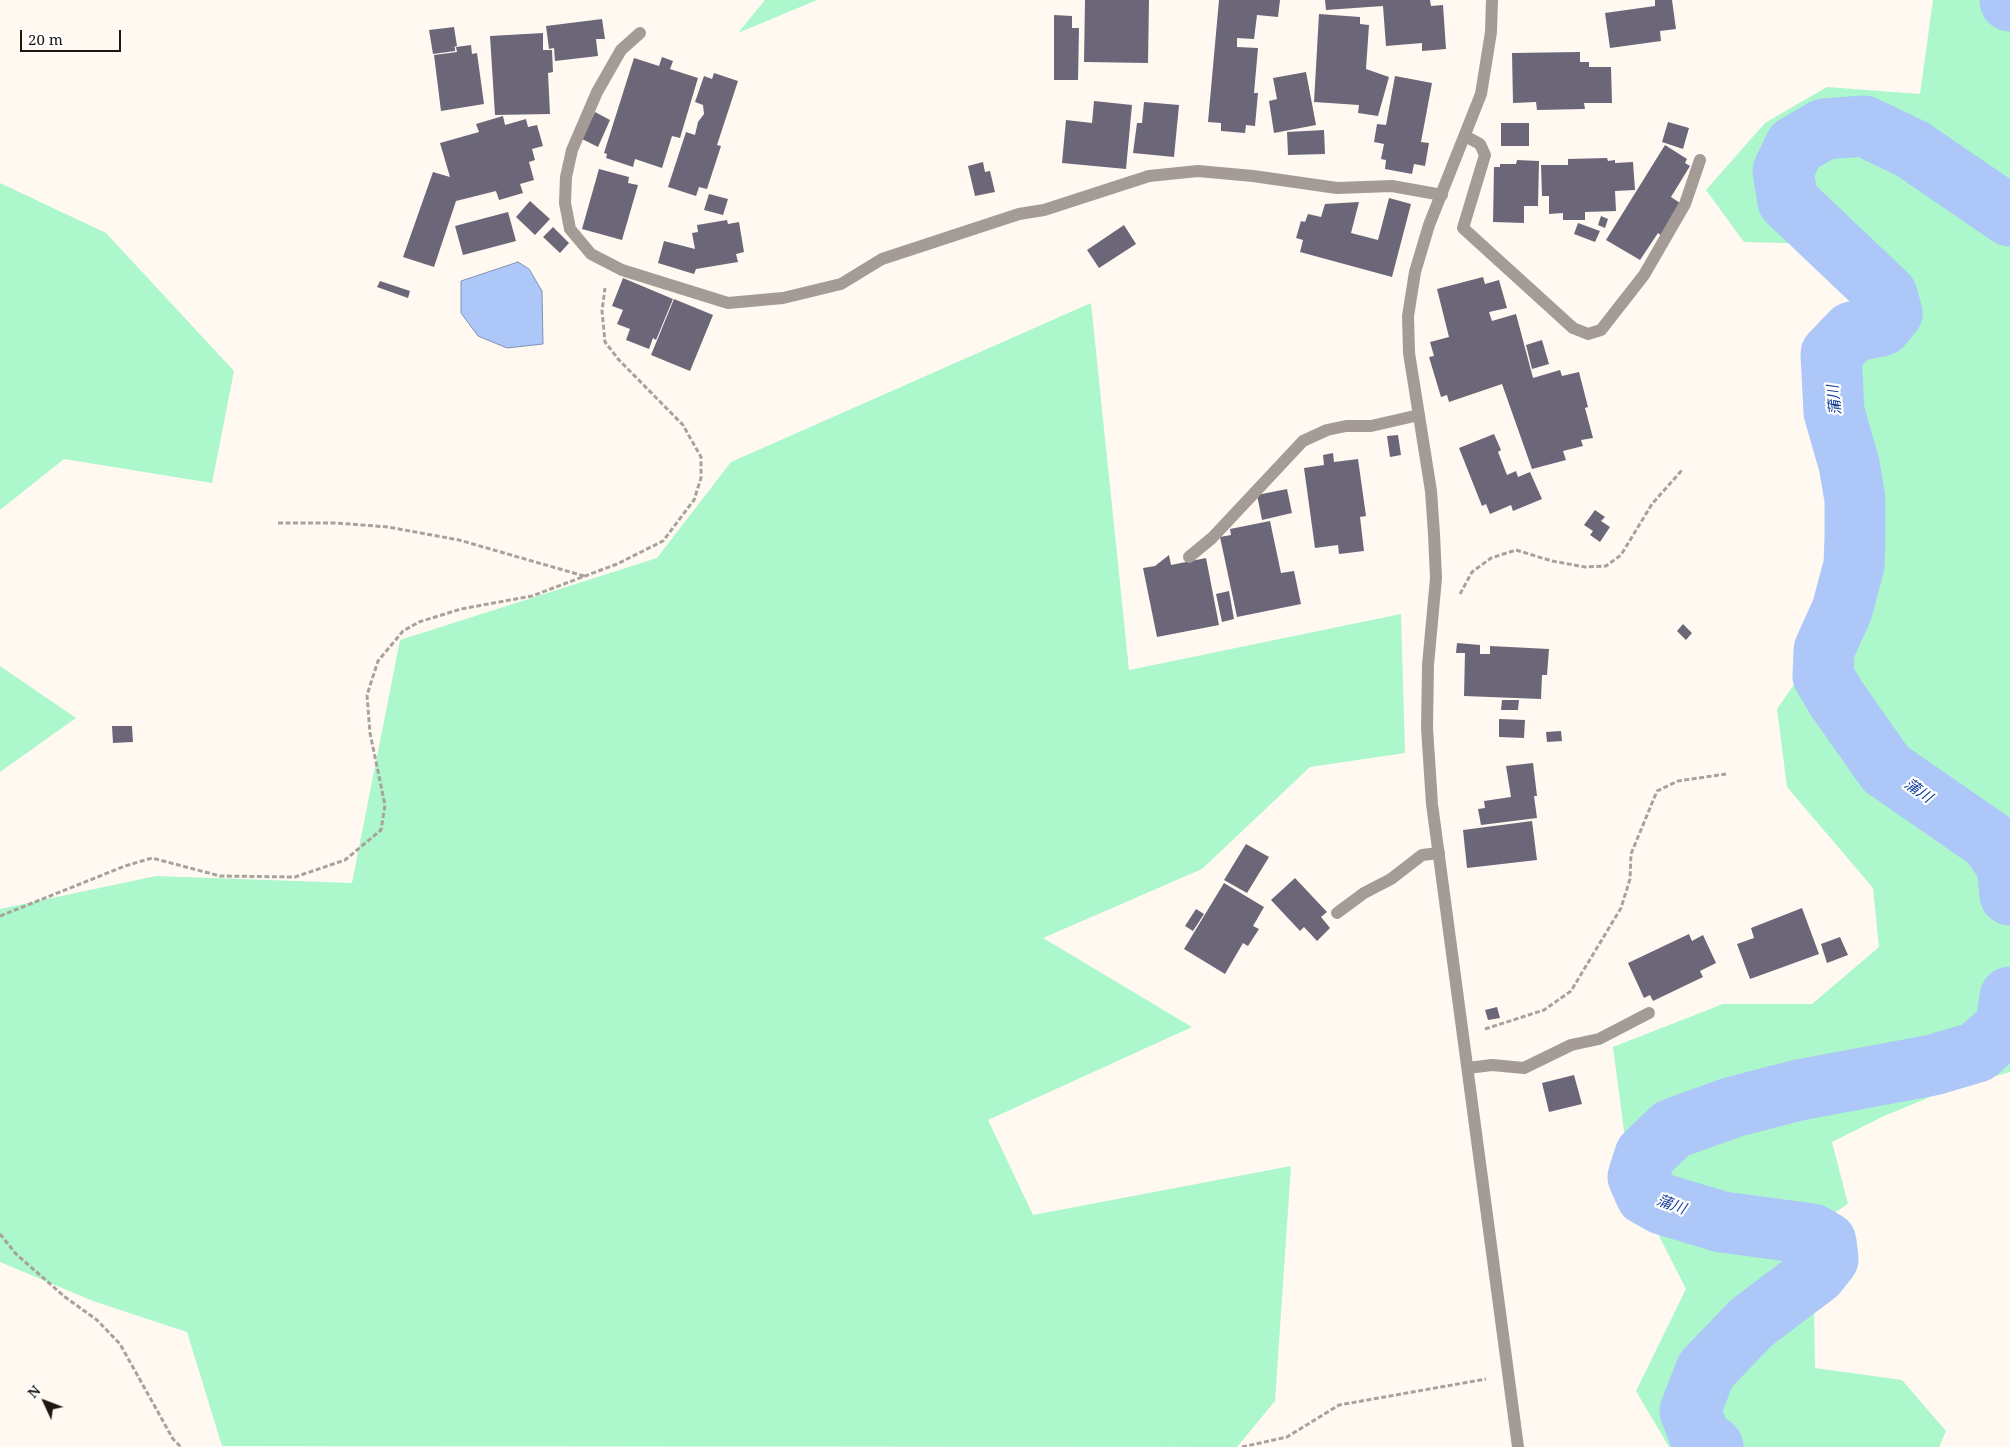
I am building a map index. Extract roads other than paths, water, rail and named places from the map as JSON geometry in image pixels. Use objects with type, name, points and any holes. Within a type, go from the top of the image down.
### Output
[{"type":"street","points":[[1492,0],[1487,65],[1481,94],[1429,225],[1415,272],[1408,316],[1410,353],[1431,491],[1434,534],[1436,578],[1427,728],[1432,804],[1518,1447]]},
{"type":"street","points":[[640,33],[621,50],[597,92],[572,150],[566,177],[565,203],[570,229],[591,254],[622,270],[728,302],[783,298],[841,284],[882,259],[1019,214],[1044,210],[1148,176],[1198,171],[1254,176],[1336,188],[1392,186],[1442,195]]},
{"type":"street","points":[[1465,136],[1480,144],[1485,155],[1463,228],[1573,328],[1588,334],[1601,330],[1644,275],[1685,204],[1700,160]]},
{"type":"street","points":[[1189,557],[1212,538],[1303,441],[1327,430],[1346,426],[1371,426],[1419,415]]},
{"type":"street","points":[[1337,913],[1364,894],[1391,879],[1422,855],[1439,853]]},
{"type":"street","points":[[1468,1068],[1492,1065],[1524,1068],[1571,1045],[1599,1039],[1649,1013]]},
{"type":"water","points":[[518,262],[529,269],[542,291],[543,344],[507,348],[478,336],[461,313],[461,281]]},
{"type":"waterway","name":"蒲川","points":[[2010,216],[1912,149],[1864,126],[1824,129],[1795,146],[1783,171],[1788,201],[1887,295],[1892,313],[1881,326],[1852,332],[1831,354],[1834,412],[1849,464],[1855,499],[1855,537],[1854,565],[1842,610],[1824,650],[1823,676],[1836,698],[1886,769],[1990,841],[2007,865],[2010,895]]},
{"type":"waterway","name":"蒲川","points":[[1713,1447],[1701,1439],[1690,1411],[1706,1370],[1751,1323],[1816,1274],[1828,1259],[1826,1242],[1812,1234],[1722,1222],[1662,1204],[1646,1195],[1638,1177],[1645,1155],[1672,1129],[1733,1107],[1799,1090],[1933,1065],[1977,1052],[2003,1029],[2010,997]]}]
